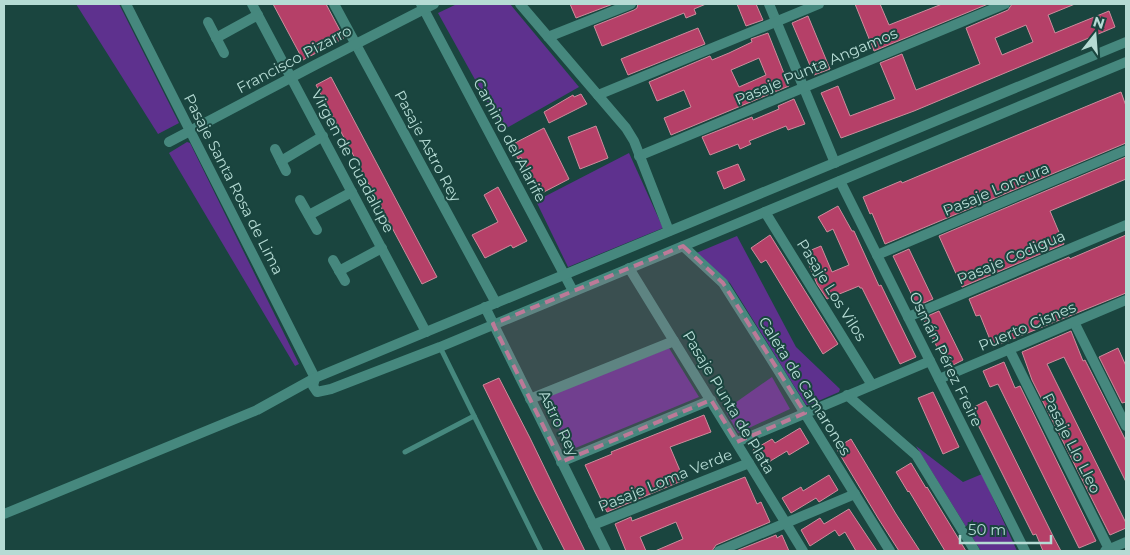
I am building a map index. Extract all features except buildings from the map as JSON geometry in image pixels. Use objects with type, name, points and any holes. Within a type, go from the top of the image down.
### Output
[{"type":"street","name":"Pasaje Santa Rosa de Lima","points":[[126,4],[315,378],[313,386],[317,392],[331,389],[440,347]]},
{"type":"street","name":"Virgen de Guadalupe","points":[[252,4],[426,332]]},
{"type":"street","name":"Pasaje Astro Rey","points":[[334,4],[496,302]]},
{"type":"street","name":"Francisco Pizarro","points":[[169,142],[422,6],[434,4]]},
{"type":"street","points":[[520,4],[626,128],[669,231]]},
{"type":"street","points":[[548,37],[631,4]]},
{"type":"street","points":[[769,4],[835,163]]},
{"type":"street","points":[[598,95],[819,4]]},
{"type":"street","name":"Pasaje Punta Angamos","points":[[639,156],[1005,4]]},
{"type":"street","name":"Camino del Alarife","points":[[422,6],[573,291]]},
{"type":"street","points":[[216,38],[258,15]]},
{"type":"street","points":[[208,22],[224,53]]},
{"type":"street","points":[[4,514],[257,410],[315,378],[1126,42]]},
{"type":"street","points":[[440,347],[1126,62]]},
{"type":"street","points":[[281,160],[323,136]]},
{"type":"street","points":[[275,149],[286,171]]},
{"type":"street","name":"Pasaje Loncura","points":[[877,255],[1126,150]]},
{"type":"street","name":"Osmán Pérez Freire","points":[[840,181],[1025,551]]},
{"type":"street","points":[[309,215],[352,192]]},
{"type":"street","points":[[300,200],[317,230]]},
{"type":"street","name":"Pasaje Los Vilos","points":[[765,212],[872,385]]},
{"type":"street","name":"Pasaje Codigua","points":[[908,317],[1126,225]]},
{"type":"street","name":"Caleta de Camarones","points":[[683,246],[723,283],[890,551]]},
{"type":"street","points":[[339,271],[382,248]]},
{"type":"street","points":[[333,260],[345,281]]},
{"type":"street","name":"Pasaje Punta de Plata","points":[[629,268],[803,551]]},
{"type":"street","name":"Puerto Cisnes","points":[[939,379],[1126,300]]},
{"type":"street","name":"Astro Rey","points":[[485,307],[606,551]]},
{"type":"street","points":[[1074,322],[1126,426]]},
{"type":"street","points":[[530,399],[674,341]]},
{"type":"street","name":"Pasaje Llo Lleo","points":[[1009,349],[1107,550]]},
{"type":"street","points":[[737,442],[930,361]]},
{"type":"street","points":[[847,395],[916,455],[975,551]]},
{"type":"street","points":[[561,462],[711,400]]},
{"type":"street","name":"Pasaje Loma Verde","points":[[593,525],[749,463]]},
{"type":"street","points":[[719,551],[855,494]]},
{"type":"street","points":[[1107,550],[1126,542]]},
{"type":"lane","points":[[440,347],[541,551]]},
{"type":"lane","points":[[405,452],[474,416]]},
{"type":"highlighted area","points":[[683,246],[723,283],[805,413],[737,442],[711,400],[561,462],[493,324]]},
{"type":"shaded area","points":[[76,4],[119,4],[179,123],[158,134]]},
{"type":"shaded area","points":[[457,4],[510,4],[579,87],[503,130],[438,13]]},
{"type":"shaded area","points":[[187,142],[190,143],[299,364],[295,366],[169,153]]},
{"type":"shaded area","points":[[629,153],[663,228],[568,267],[536,201]]},
{"type":"shaded area","points":[[737,236],[796,347],[840,389],[839,392],[806,405],[730,283],[694,254]]},
{"type":"shaded area","points":[[669,348],[699,397],[573,449],[568,447],[544,398]]},
{"type":"shaded area","points":[[772,377],[790,409],[738,433],[725,410]]},
{"type":"shaded area","points":[[916,446],[963,482],[982,474],[1017,551],[981,551]]}]
